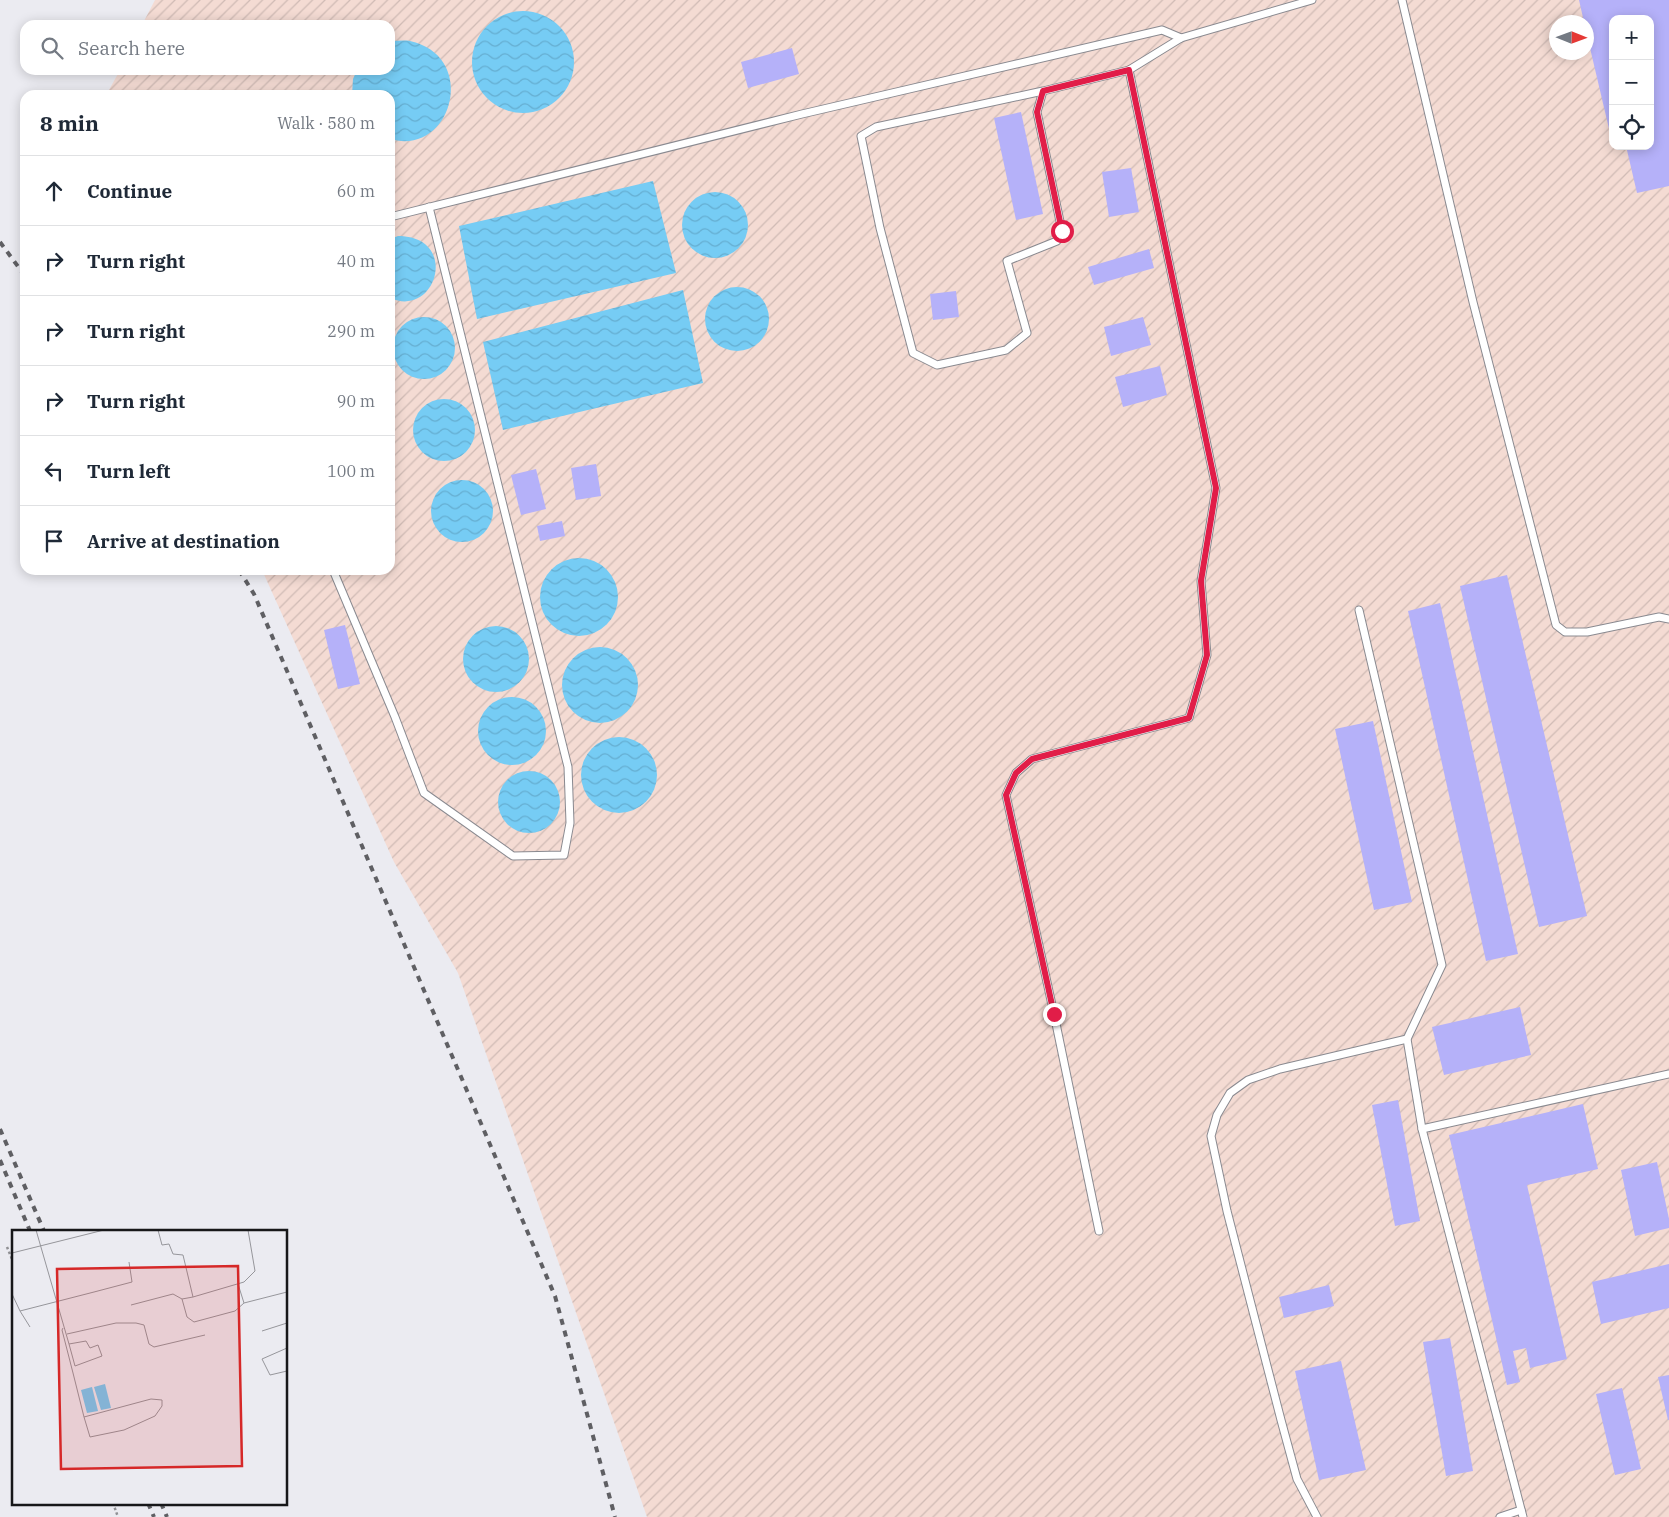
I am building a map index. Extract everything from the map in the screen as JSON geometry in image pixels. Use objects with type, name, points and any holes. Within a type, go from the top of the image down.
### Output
[{"type":"lane","points":[[1043,91],[1037,112],[1062,231],[1057,241],[1007,261],[1027,333],[1006,350],[937,364],[913,354],[880,228],[861,136],[876,127],[1043,91],[1129,70],[1181,38],[1312,0]]},
{"type":"lane","points":[[1402,0],[1473,302],[1556,625],[1565,632],[1587,632],[1659,617],[1669,619]]},
{"type":"lane","points":[[395,216],[802,114],[1162,30],[1181,38]]},
{"type":"lane","points":[[1099,1231],[1006,795],[1016,773],[1032,759],[1189,718],[1207,655],[1201,581],[1216,488],[1129,70]]},
{"type":"lane","points":[[335,575],[391,707],[424,793],[513,856],[564,855],[570,823],[568,767],[429,207]]},
{"type":"lane","points":[[1359,610],[1442,966],[1407,1039],[1422,1129],[1522,1514],[1500,1517]]},
{"type":"lane","points":[[1317,1517],[1297,1479],[1283,1429],[1226,1211],[1212,1136],[1217,1115],[1230,1093],[1248,1080],[1280,1070],[1407,1039]]},
{"type":"lane","points":[[1422,1129],[1669,1074]]},
{"type":"path","points":[[6,1246],[12,1260]]},
{"type":"path","points":[[113,1504],[118,1517]]},
{"type":"shaded area","points":[[155,0],[1669,0],[1669,1517],[647,1517],[458,973],[394,862],[264,575],[395,575],[395,90],[109,90],[117,75],[395,75],[395,20],[145,20]]},
{"type":"water","points":[[523,11],[542,15],[559,26],[570,43],[574,62],[570,81],[559,98],[542,109],[523,113],[504,109],[487,98],[476,81],[472,62],[476,43],[487,26],[504,15]]},
{"type":"water","points":[[395,41],[410,41],[432,50],[445,65],[451,83],[449,102],[442,120],[429,133],[412,141],[395,139],[395,90],[352,90],[355,75],[395,75]]},
{"type":"water","points":[[653,181],[676,273],[477,319],[459,226]]},
{"type":"water","points":[[715,192],[728,195],[738,202],[745,212],[748,225],[745,238],[738,248],[728,255],[715,258],[702,255],[692,248],[685,238],[682,225],[685,212],[692,202],[702,195]]},
{"type":"water","points":[[398,236],[417,240],[430,249],[435,261],[435,275],[430,288],[420,297],[406,301],[395,299],[395,237]]},
{"type":"water","points":[[737,287],[755,293],[763,301],[769,319],[763,337],[755,345],[737,351],[719,345],[711,337],[705,319],[711,301],[719,293]]},
{"type":"water","points":[[683,290],[703,383],[503,430],[483,342]]},
{"type":"water","points":[[424,317],[436,319],[450,331],[454,342],[453,360],[446,370],[436,377],[424,379],[412,377],[402,370],[395,360],[395,336],[402,326],[412,319]]},
{"type":"water","points":[[438,399],[450,399],[466,408],[473,418],[475,430],[473,442],[466,452],[450,461],[438,461],[427,456],[418,447],[413,436],[413,424],[418,413],[427,404]]},
{"type":"water","points":[[462,480],[474,482],[484,489],[491,499],[493,511],[491,523],[484,533],[474,540],[462,542],[450,540],[440,533],[433,523],[431,511],[433,499],[440,489],[450,482]]},
{"type":"water","points":[[579,558],[594,561],[607,569],[615,582],[618,597],[615,612],[607,625],[594,633],[579,636],[564,633],[551,625],[543,612],[540,597],[543,582],[551,569],[564,561]]},
{"type":"water","points":[[496,626],[509,628],[524,641],[527,646],[529,659],[527,672],[514,687],[509,690],[496,692],[483,690],[468,677],[465,672],[463,659],[465,646],[478,631],[483,628]]},
{"type":"water","points":[[600,647],[615,650],[627,658],[635,670],[638,685],[635,700],[627,712],[615,720],[600,723],[585,720],[573,712],[565,700],[562,685],[565,670],[573,658],[585,650]]},
{"type":"water","points":[[512,697],[525,699],[536,707],[544,718],[546,731],[544,744],[536,755],[525,763],[512,765],[499,763],[488,755],[480,744],[478,731],[480,718],[488,707],[499,699]]},
{"type":"water","points":[[619,737],[634,740],[646,748],[654,760],[657,775],[654,790],[646,802],[634,810],[619,813],[604,810],[592,802],[584,790],[581,775],[584,760],[592,748],[604,740]]},
{"type":"water","points":[[523,771],[535,771],[551,780],[558,790],[560,802],[558,814],[551,824],[535,833],[523,833],[512,828],[503,819],[498,808],[498,796],[503,785],[512,776]]},
{"type":"building","points":[[1579,0],[1669,0],[1669,186],[1637,193],[1627,150],[1654,150],[1654,15],[1609,15],[1609,129],[1593,60],[1594,15],[1582,15]]},
{"type":"building","points":[[792,48],[799,74],[748,88],[741,62]]},
{"type":"building","points":[[1021,112],[1043,214],[1016,220],[994,118]]},
{"type":"building","points":[[1131,168],[1139,212],[1109,217],[1102,172]]},
{"type":"building","points":[[1149,249],[1154,268],[1094,285],[1088,267]]},
{"type":"building","points":[[956,291],[959,317],[933,320],[930,294]]},
{"type":"building","points":[[1143,317],[1151,345],[1111,356],[1104,327]]},
{"type":"building","points":[[1160,366],[1167,395],[1123,407],[1115,377]]},
{"type":"building","points":[[596,464],[601,496],[576,500],[571,468]]},
{"type":"building","points":[[536,469],[546,509],[521,515],[511,475]]},
{"type":"building","points":[[562,521],[565,536],[540,541],[537,526]]},
{"type":"building","points":[[1507,575],[1587,916],[1539,927],[1460,586]]},
{"type":"building","points":[[1440,603],[1518,954],[1486,961],[1408,611]]},
{"type":"building","points":[[345,625],[360,684],[338,689],[324,630]]},
{"type":"building","points":[[1373,721],[1412,902],[1374,910],[1335,729]]},
{"type":"building","points":[[1520,1007],[1531,1055],[1444,1075],[1432,1027]]},
{"type":"building","points":[[1398,1100],[1420,1221],[1395,1226],[1372,1105]]},
{"type":"building","points":[[1583,1104],[1598,1169],[1527,1185],[1567,1359],[1530,1368],[1526,1348],[1513,1351],[1520,1382],[1507,1385],[1449,1135]]},
{"type":"building","points":[[1657,1162],[1669,1219],[1669,1228],[1635,1236],[1621,1170]]},
{"type":"building","points":[[1669,1264],[1669,1308],[1601,1324],[1592,1282]]},
{"type":"building","points":[[1329,1285],[1334,1306],[1284,1318],[1279,1297]]},
{"type":"building","points":[[1450,1338],[1473,1471],[1446,1476],[1423,1342]]},
{"type":"building","points":[[1341,1361],[1366,1470],[1319,1480],[1295,1371]]},
{"type":"building","points":[[1669,1375],[1669,1420],[1668,1420],[1658,1377]]},
{"type":"building","points":[[1622,1388],[1641,1469],[1615,1475],[1596,1394]]},
{"type":"railway","points":[[0,242],[20,269]]},
{"type":"railway","points":[[242,575],[254,594],[555,1296],[615,1517]]},
{"type":"railway","points":[[0,1129],[44,1230]]},
{"type":"railway","points":[[0,1160],[30,1230]]},
{"type":"railway","points":[[148,1504],[154,1517]]},
{"type":"railway","points":[[161,1504],[167,1517]]},
{"type":"route","points":[[1054,1014],[1006,795],[1016,773],[1032,759],[1189,718],[1207,655],[1201,581],[1216,488],[1129,70],[1043,91],[1037,112],[1062,231]]}]
